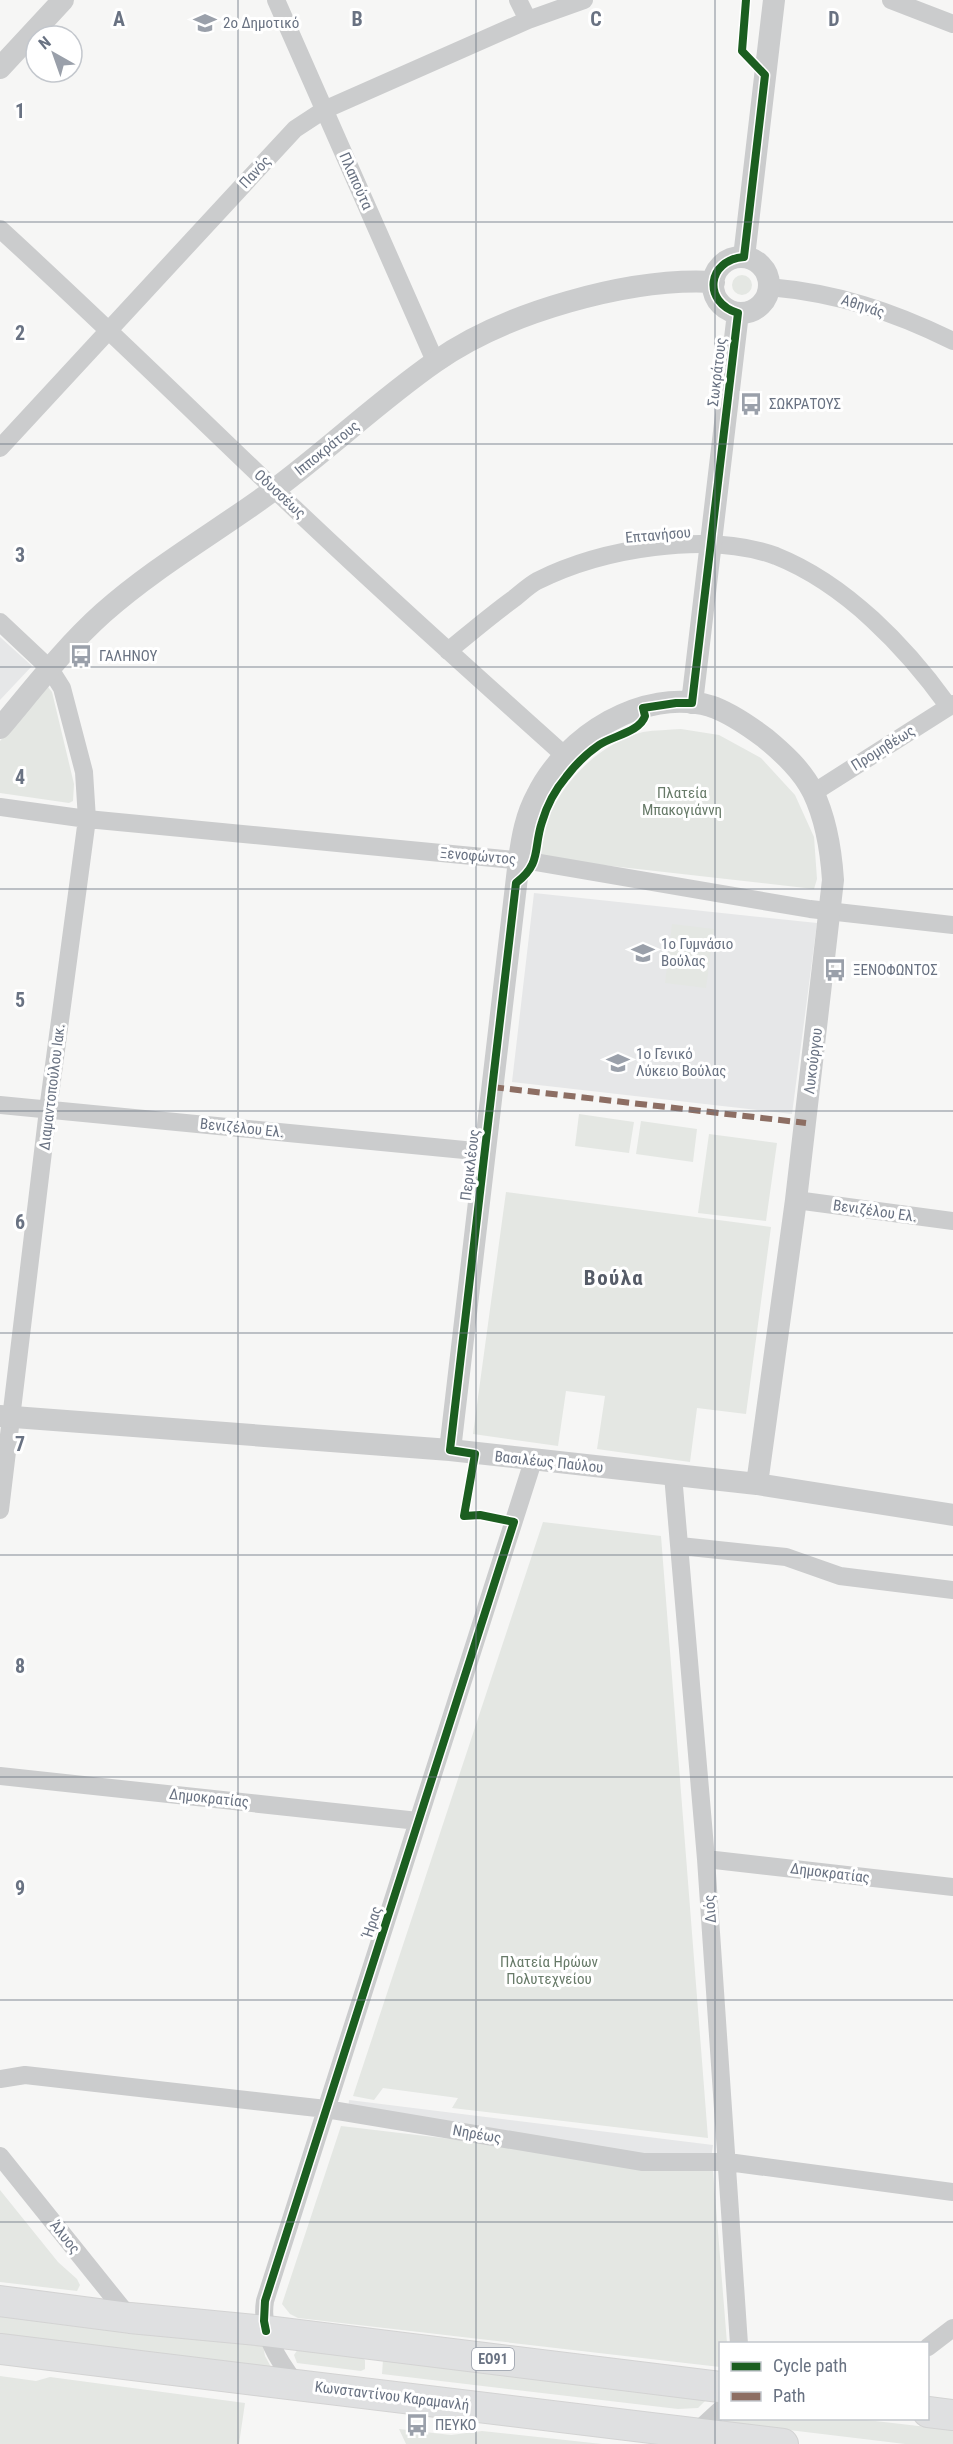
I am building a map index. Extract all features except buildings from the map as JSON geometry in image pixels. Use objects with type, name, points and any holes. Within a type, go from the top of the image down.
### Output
[{"type":"highway","name":"ΕΟ91","points":[[0,2301],[719,2387]]},
{"type":"highway","name":"Κωνσταντίνου Καραμανλή","points":[[0,2349],[783,2444]]},
{"type":"highway","points":[[929,2412],[953,2415]]},
{"type":"street","points":[[0,68],[63,0]]},
{"type":"street","name":"Πλαπούτα","points":[[276,0],[435,361]]},
{"type":"street","points":[[518,0],[528,20]]},
{"type":"street","name":"Πανός","points":[[0,448],[295,129],[324,110],[528,20],[584,0]]},
{"type":"street","points":[[744,257],[774,0]]},
{"type":"street","points":[[891,0],[953,24]]},
{"type":"street","name":"Οδυσσέως","points":[[0,229],[110,330],[274,489],[564,755]]},
{"type":"street","points":[[744,257],[763,267],[769,287],[768,294],[759,307],[753,311],[738,313],[729,310],[717,299],[714,282],[721,266],[735,258],[744,257]]},
{"type":"street","name":"Ιπποκράτους","points":[[0,728],[50,669],[101,615],[140,582],[274,489],[435,361],[521,318],[563,303],[672,282],[714,282]]},
{"type":"street","name":"Αθηνάς","points":[[769,287],[825,294],[866,304],[953,341]]},
{"type":"street","name":"Σωκράτους","points":[[692,703],[738,313]]},
{"type":"street","name":"Επτανήσου","points":[[448,651],[535,582],[588,559],[653,547],[711,544],[742,547],[775,556],[821,579],[899,645],[951,705]]},
{"type":"street","name":"Διαμαντοπούλου Ιακ.","points":[[0,622],[50,669],[62,688],[84,772],[87,819],[6,1417],[0,1509]]},
{"type":"street","name":"Περικλέους","points":[[450,1450],[519,860],[528,816],[537,794],[564,755],[588,734],[614,718],[659,704],[692,703]]},
{"type":"street","name":"Λυκούργου","points":[[692,703],[711,706],[759,733],[786,757],[813,793],[831,853],[833,880],[831,912],[796,1200],[757,1484]]},
{"type":"street","name":"Προμηθέως","points":[[813,793],[951,705]]},
{"type":"street","name":"Ξενοφώντος","points":[[0,807],[87,819],[519,860],[831,912],[953,925]]},
{"type":"street","name":"Βενιζέλου Ελ.","points":[[0,1105],[485,1152]]},
{"type":"street","name":"Βενιζέλου Ελ.","points":[[796,1200],[953,1221]]},
{"type":"street","name":"Βασιλέως Παύλου","points":[[6,1417],[450,1450],[757,1484],[953,1515]]},
{"type":"street","name":"Ήρας","points":[[296,2384],[274,2350],[266,2331],[265,2301],[533,1461]]},
{"type":"street","name":"Διός","points":[[673,1475],[706,1859],[739,2342]]},
{"type":"street","points":[[680,1546],[786,1557],[840,1576],[953,1590]]},
{"type":"street","name":"Δημοκρατίας","points":[[0,1776],[418,1821]]},
{"type":"street","name":"Δημοκρατίας","points":[[706,1859],[953,1887]]},
{"type":"street","name":"Νηρέως","points":[[0,2079],[25,2076],[326,2109],[643,2162],[728,2162],[953,2192]]},
{"type":"street","name":"Άλυος","points":[[0,2156],[130,2318]]},
{"type":"street","points":[[929,2346],[953,2328]]},
{"type":"street","points":[[695,2433],[719,2411]]},
{"type":"shaded area","points":[[0,637],[32,666],[0,700]]},
{"type":"shaded area","points":[[534,893],[817,923],[792,1114],[512,1082]]},
{"type":"shaded area","points":[[349,2100],[713,2145],[710,2166],[347,2121]]},
{"type":"green space","points":[[742,275],[749,278],[752,285],[749,292],[742,295],[735,292],[732,285],[735,278]]},
{"type":"green space","points":[[48,687],[52,692],[74,784],[73,801],[69,803],[0,793],[0,741]]},
{"type":"green space","name":"Πλατεία Μπακογιάννη","points":[[681,729],[719,735],[761,758],[795,795],[814,837],[817,879],[814,889],[540,858],[542,833],[550,813],[570,782],[595,756],[626,738],[643,732]]},
{"type":"green space","points":[[672,924],[714,929],[706,988],[665,983]]},
{"type":"green space","points":[[579,1114],[634,1122],[629,1153],[575,1146]]},
{"type":"green space","points":[[641,1121],[697,1129],[693,1162],[636,1154]]},
{"type":"green space","points":[[709,1134],[777,1143],[766,1221],[698,1213]]},
{"type":"green space","points":[[506,1192],[771,1227],[746,1414],[697,1408],[690,1462],[597,1449],[605,1396],[566,1391],[558,1446],[473,1434]]},
{"type":"green space","name":"Πλατεία Ηρώων Πολυτεχνείου","points":[[543,1522],[661,1536],[708,2138],[452,2108],[458,2098],[383,2088],[374,2100],[353,2096]]},
{"type":"green space","points":[[341,2126],[713,2170],[727,2342],[719,2342],[719,2367],[298,2318],[290,2314],[282,2304]]},
{"type":"green space","points":[[0,2190],[58,2262],[77,2279],[80,2285],[77,2291],[0,2282]]},
{"type":"green space","points":[[0,2316],[263,2346],[271,2367],[0,2335]]},
{"type":"green space","points":[[298,2349],[361,2357],[365,2360],[365,2369],[361,2371],[297,2363],[294,2355]]},
{"type":"green space","points":[[383,2360],[708,2398],[698,2408],[678,2409],[382,2374]]},
{"type":"green space","points":[[0,2376],[36,2381],[50,2377],[245,2403],[239,2444],[0,2444]]},
{"type":"green space","points":[[724,2420],[867,2420],[953,2430],[953,2444],[905,2444],[722,2422]]},
{"type":"green space","points":[[399,2429],[451,2435],[482,2431],[602,2444],[406,2444]]},
{"type":"marked path","points":[[492,1087],[806,1123]]},
{"type":"cycle path","points":[[266,2331],[265,2301],[514,1522],[480,1515],[464,1516],[475,1454],[450,1450],[516,883],[530,869],[533,862],[539,832],[552,798],[577,764],[599,745],[638,726],[645,716],[643,708],[692,703],[738,313],[726,308],[719,300],[714,291],[714,282],[716,273],[722,265],[744,257],[765,75],[742,51],[746,0]]},
{"type":"place","name":"2ο Δημοτικό","points":[[205,23]]},
{"type":"place","name":"ΣΩΚΡΑΤΟΥΣ","points":[[751,404]]},
{"type":"place","name":"ΓΑΛΗΝΟΥ","points":[[81,656]]},
{"type":"place","name":"1ο Γυμνάσιο Βούλας","points":[[643,953]]},
{"type":"place","name":"ΞΕΝΟΦΩΝΤΟΣ","points":[[835,970]]},
{"type":"place","name":"1ο Γενικό Λύκειο Βούλας","points":[[618,1063]]},
{"type":"place","name":"ΠΕΥΚΟ","points":[[417,2425]]},
{"type":"district","name":"Βούλα","points":[[614,1278]]}]
